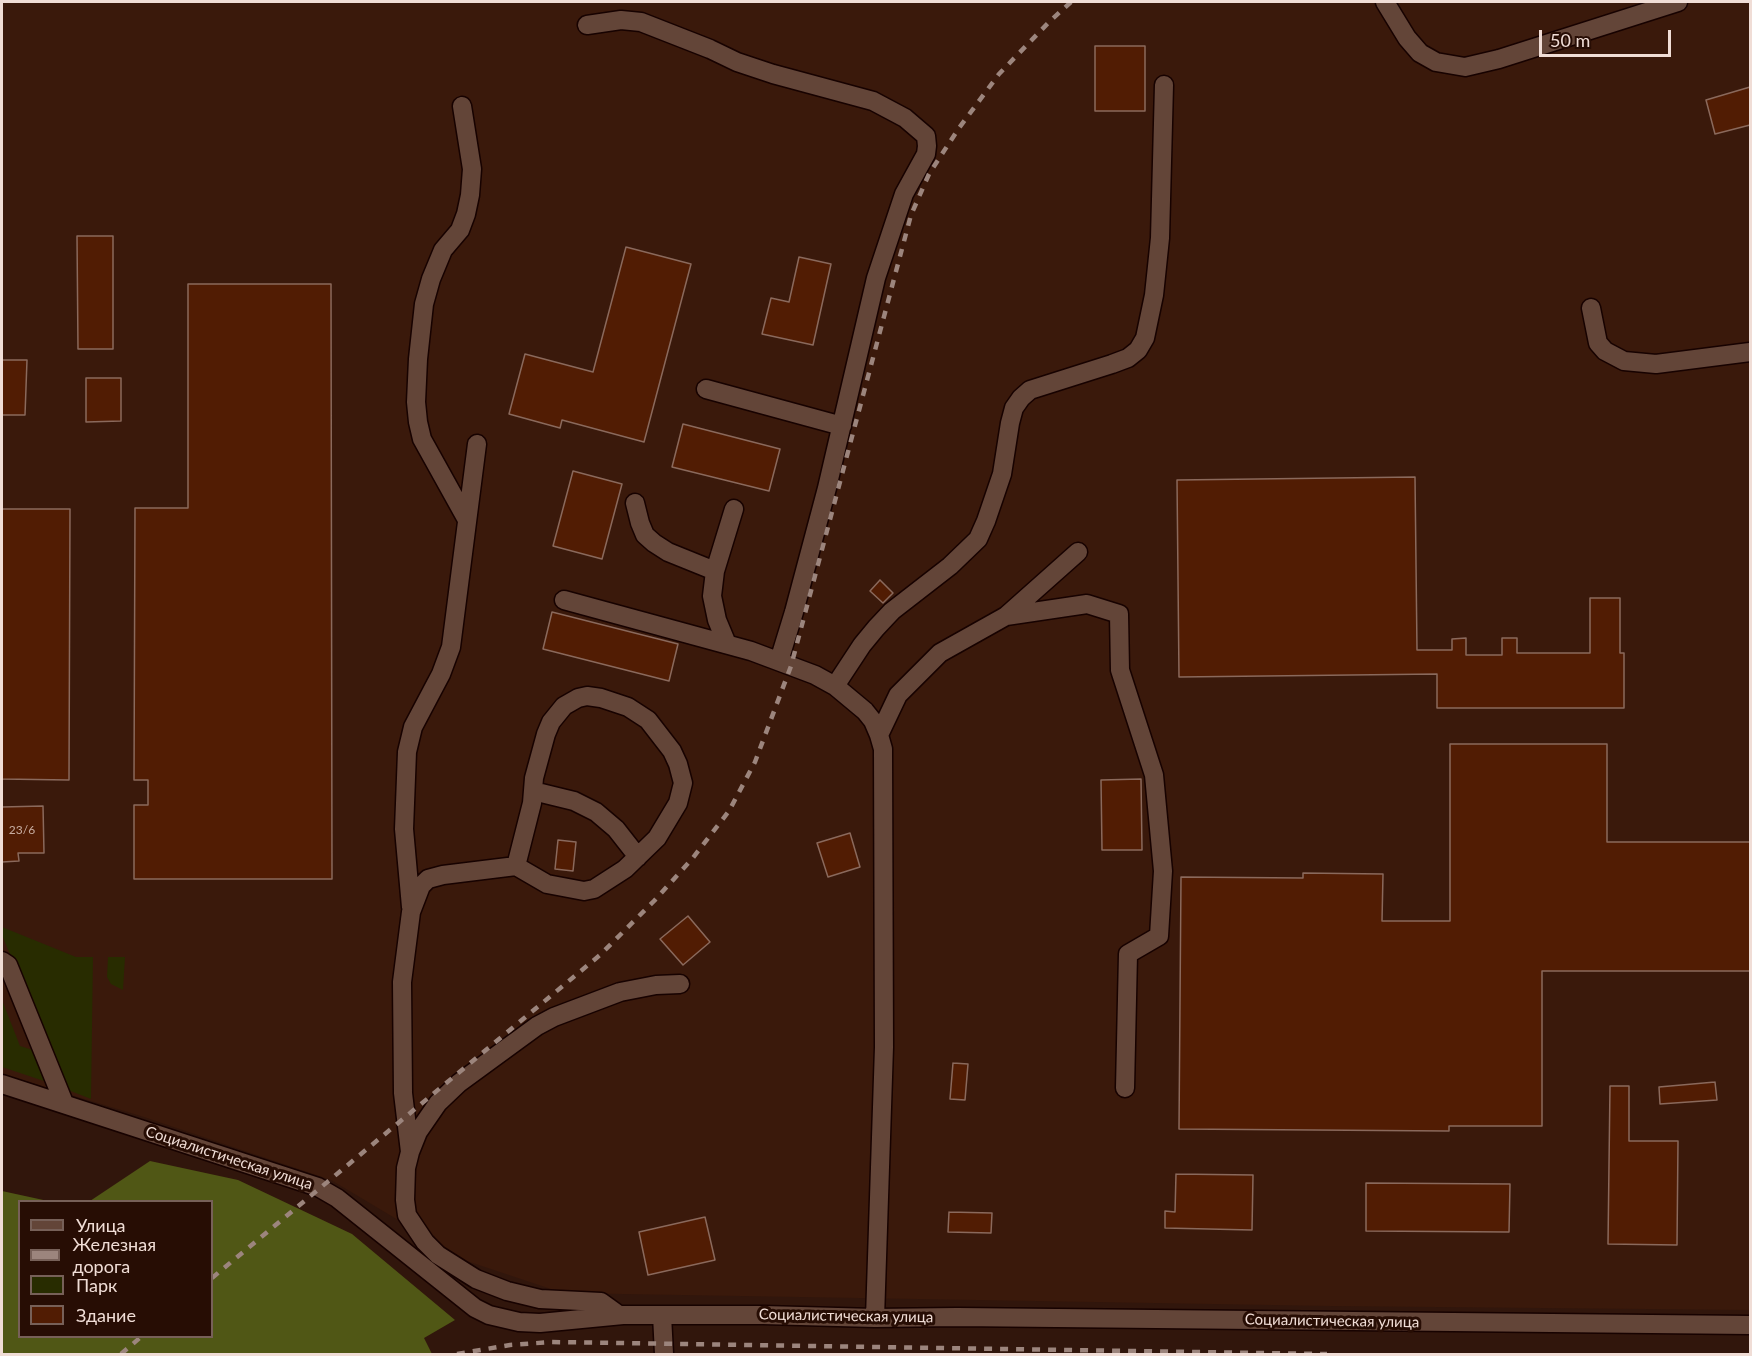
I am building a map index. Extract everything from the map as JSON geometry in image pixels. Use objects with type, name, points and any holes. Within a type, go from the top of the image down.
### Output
[{"type":"street","points":[[1385,2],[1407,38],[1420,53],[1436,62],[1465,67],[1499,59],[1678,2]]},
{"type":"street","points":[[586,25],[621,20],[641,22],[745,65],[873,101],[905,118],[926,136],[926,154],[904,194],[876,278],[842,426],[800,590],[779,661]]},
{"type":"street","points":[[835,686],[862,645],[884,620],[950,566],[978,538],[1002,474],[1010,423],[1014,408],[1021,398],[1030,390],[1128,358],[1138,350],[1145,338],[1154,295],[1160,238],[1164,85]]},
{"type":"street","points":[[462,106],[472,169],[470,195],[460,230],[443,250],[430,279],[424,303],[416,402],[422,439],[467,520]]},
{"type":"street","points":[[1591,308],[1598,343],[1613,357],[1624,361],[1656,364],[1750,352]]},
{"type":"street","points":[[706,389],[842,426]]},
{"type":"street","points":[[410,1152],[403,1093],[402,982],[411,912],[404,830],[407,752],[413,726],[441,674],[451,647],[477,444]]},
{"type":"street","points":[[635,503],[645,535],[654,543],[668,552],[716,571]]},
{"type":"street","points":[[727,644],[712,596],[716,571],[734,509]]},
{"type":"street","points":[[879,735],[897,695],[940,653],[1006,616],[1078,552]]},
{"type":"street","points":[[564,600],[727,644],[815,675],[835,686],[865,711],[873,721],[883,749],[884,1047],[875,1318]]},
{"type":"street","points":[[1006,616],[1087,604],[1119,614],[1120,670],[1154,775],[1163,871],[1159,936],[1128,954],[1125,1088]]},
{"type":"street","points":[[411,912],[421,886],[428,879],[516,866],[547,884],[584,891],[604,884],[638,857],[666,826],[678,803],[683,783],[678,764],[664,739],[648,720],[628,706],[587,696],[564,706],[551,722],[546,734],[534,778],[516,866]]},
{"type":"street","points":[[533,791],[567,799],[596,812],[616,829],[638,857]]},
{"type":"street","points":[[2,962],[8,965],[64,1103]]},
{"type":"street","points":[[619,1315],[601,1302],[540,1299],[507,1291],[476,1279],[438,1255],[425,1242],[407,1215],[406,1168],[418,1132],[438,1103],[459,1083],[537,1026],[554,1017],[620,992],[656,985],[680,984]]},
{"type":"street","name":"Социалистическая улица","points":[[2,1084],[318,1187],[337,1198],[475,1308],[504,1320],[540,1323],[619,1315],[662,1315],[1750,1325]]},
{"type":"street","points":[[662,1315],[664,1354]]},
{"type":"shaded area","points":[[2,2],[1750,2],[1750,1310],[1330,1306],[563,1293],[467,1261],[331,1180],[144,1117],[2,1074]]},
{"type":"green space","points":[[2,927],[76,957],[93,957],[91,1099],[68,1090],[64,1085],[2,935]]},
{"type":"green space","points":[[108,957],[125,957],[123,990],[111,984],[107,977]]},
{"type":"green space","points":[[2,1000],[20,1046],[36,1051],[47,1079],[44,1081],[2,1067]]},
{"type":"green space","points":[[150,1161],[238,1180],[352,1234],[455,1320],[424,1338],[432,1354],[2,1354],[2,1191],[43,1200],[18,1200],[18,1338],[213,1338],[213,1200],[92,1200]]},
{"type":"building","points":[[1095,46],[1145,46],[1145,111],[1095,111]]},
{"type":"building","points":[[1750,87],[1750,125],[1715,134],[1706,100]]},
{"type":"building","points":[[77,236],[113,236],[113,349],[78,349]]},
{"type":"building","points":[[626,247],[691,264],[644,442],[562,420],[560,428],[509,414],[525,354],[593,372]]},
{"type":"building","points":[[799,257],[831,264],[813,345],[762,334],[771,298],[789,302]]},
{"type":"building","points":[[188,284],[331,284],[332,879],[134,879],[134,805],[148,805],[148,780],[134,780],[135,508],[188,508]]},
{"type":"building","points":[[2,360],[27,360],[25,415],[2,415]]},
{"type":"building","points":[[86,378],[121,378],[121,421],[86,422]]},
{"type":"building","points":[[683,424],[780,449],[769,491],[672,467]]},
{"type":"building","points":[[573,471],[622,484],[602,559],[553,546]]},
{"type":"building","points":[[1415,477],[1417,650],[1452,650],[1452,639],[1466,638],[1466,655],[1502,655],[1502,638],[1517,638],[1517,653],[1590,653],[1590,598],[1620,598],[1620,653],[1624,653],[1624,708],[1437,708],[1437,674],[1179,677],[1177,480]]},
{"type":"building","points":[[2,509],[70,509],[69,780],[2,779]]},
{"type":"building","points":[[880,580],[893,593],[883,603],[870,591]]},
{"type":"building","points":[[552,612],[678,644],[669,681],[543,649]]},
{"type":"building","points":[[1450,744],[1607,744],[1607,842],[1750,842],[1750,971],[1542,971],[1542,1126],[1449,1126],[1449,1131],[1179,1129],[1181,877],[1303,878],[1303,873],[1383,874],[1382,921],[1450,921]]},
{"type":"building","points":[[1141,779],[1142,850],[1102,850],[1101,780]]},
{"type":"building","points":[[43,806],[44,853],[18,853],[19,861],[2,862],[2,807]]},
{"type":"building","points":[[850,833],[860,867],[828,877],[817,843]]},
{"type":"building","points":[[558,840],[576,842],[573,871],[555,869]]},
{"type":"building","points":[[688,916],[710,942],[683,965],[660,939]]},
{"type":"building","points":[[953,1063],[968,1064],[965,1100],[950,1099]]},
{"type":"building","points":[[1715,1082],[1717,1100],[1660,1104],[1659,1087]]},
{"type":"building","points":[[1610,1086],[1629,1086],[1629,1141],[1678,1141],[1677,1245],[1608,1244]]},
{"type":"building","points":[[1176,1174],[1253,1175],[1252,1230],[1165,1228],[1165,1211],[1175,1212]]},
{"type":"building","points":[[1366,1183],[1510,1184],[1509,1232],[1366,1231]]},
{"type":"building","points":[[949,1212],[992,1213],[991,1233],[948,1232]]},
{"type":"building","points":[[705,1217],[715,1260],[648,1275],[639,1232]]},
{"type":"railway","points":[[213,1277],[600,955],[692,859],[729,811],[755,762],[791,666],[911,215],[929,174],[959,128],[999,74],[1071,2]]},
{"type":"railway","points":[[121,1354],[140,1338]]},
{"type":"railway","points":[[457,1354],[510,1345],[552,1342],[1327,1354]]}]
